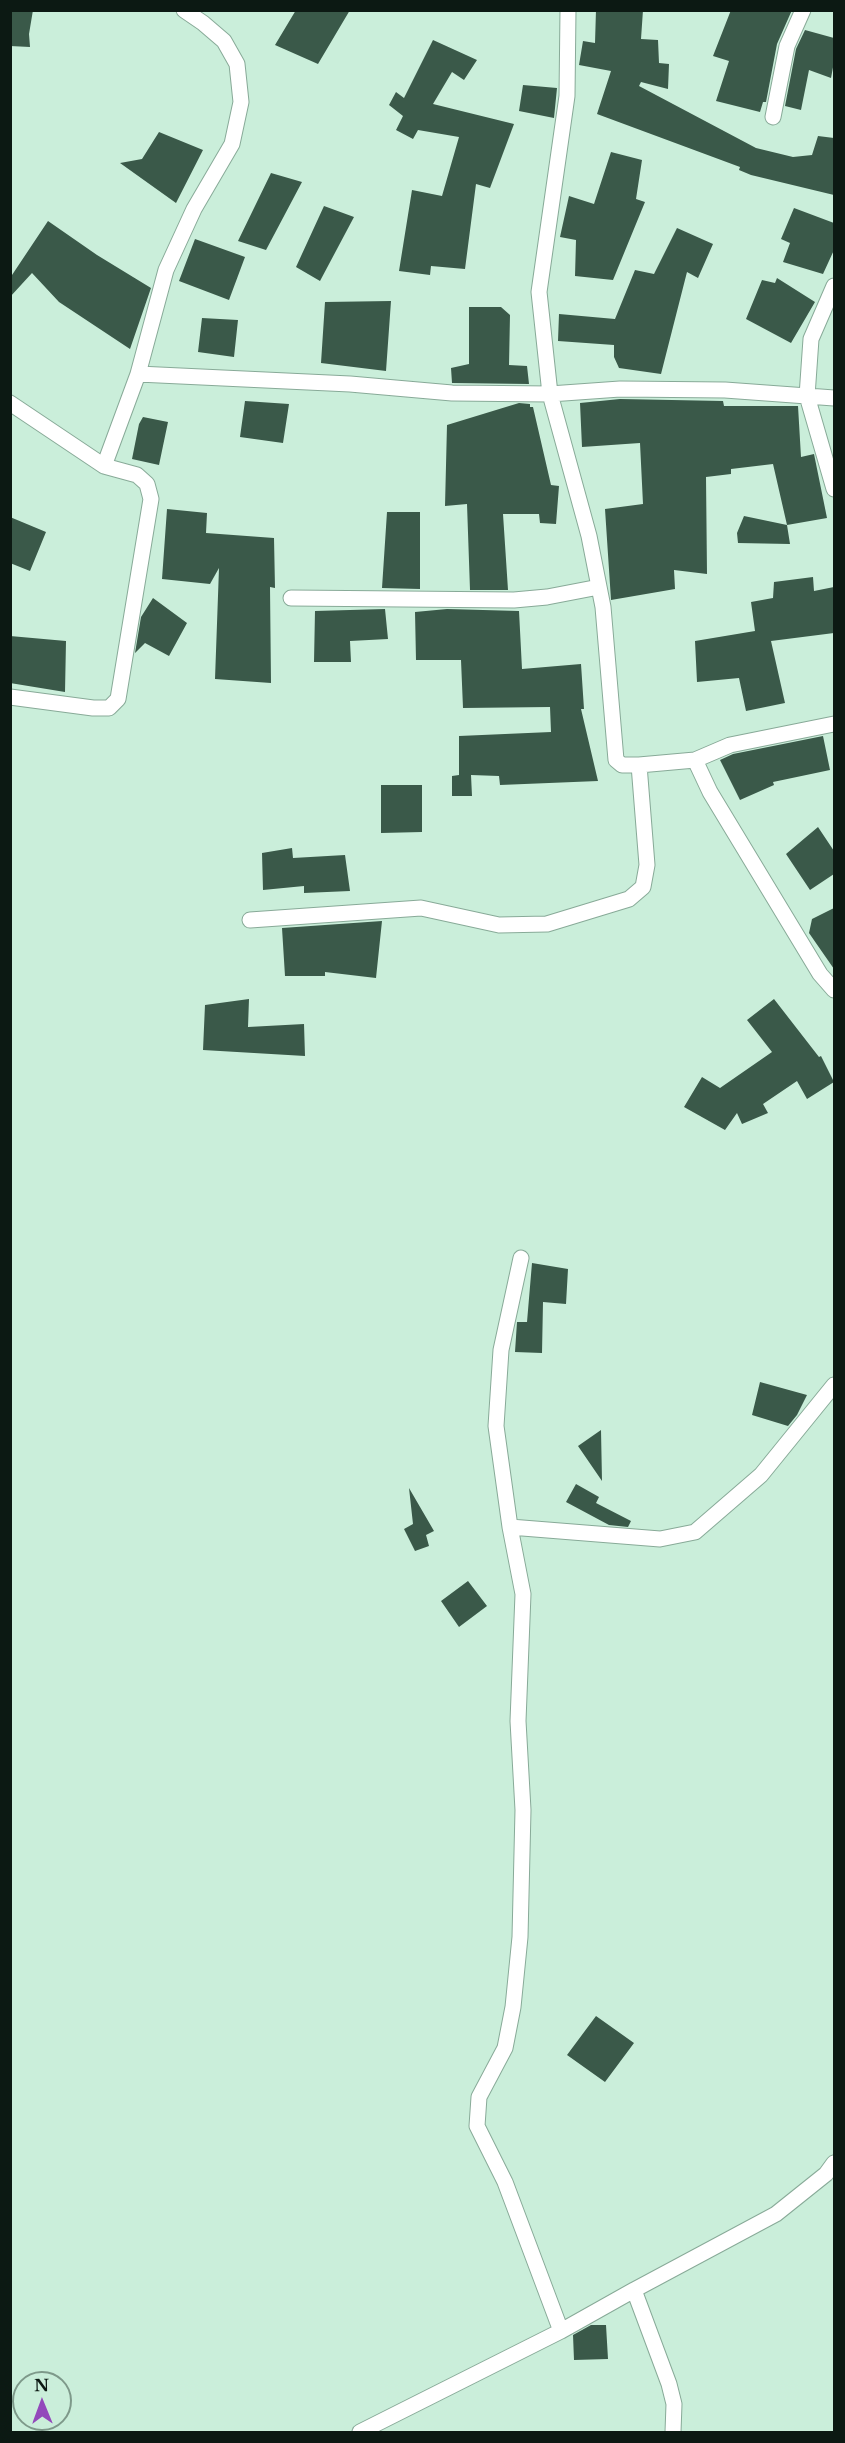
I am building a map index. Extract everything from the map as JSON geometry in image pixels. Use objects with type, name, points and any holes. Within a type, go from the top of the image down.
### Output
[{"type":"street","points":[[104,466],[138,374],[166,270],[194,209],[232,144],[241,102],[237,64],[224,41],[203,22],[184,10]]},
{"type":"street","points":[[568,10],[567,96],[540,292],[550,394],[589,536],[603,608],[616,760],[622,765],[695,760],[730,745],[834,724]]},
{"type":"street","points":[[773,117],[787,46],[803,10]]},
{"type":"street","points":[[834,286],[811,339],[807,396],[828,461],[834,489]]},
{"type":"street","points":[[138,374],[351,384],[425,392],[550,394],[620,388],[725,390],[834,398]]},
{"type":"street","points":[[10,403],[104,466],[137,475],[147,484],[151,499],[118,699],[109,708],[93,708],[10,697]]},
{"type":"street","points":[[291,598],[514,600],[547,597],[599,587]]},
{"type":"street","points":[[695,760],[710,792],[820,974],[834,990]]},
{"type":"street","points":[[250,920],[422,908],[499,925],[547,924],[629,899],[643,887],[647,865],[639,765]]},
{"type":"street","points":[[521,1258],[501,1350],[496,1426],[510,1527],[523,1594],[518,1721],[523,1810],[520,1937],[513,2007],[505,2048],[479,2097],[477,2126],[505,2182],[561,2331]]},
{"type":"street","points":[[510,1527],[660,1539],[695,1532],[761,1475],[834,1385]]},
{"type":"street","points":[[360,2433],[561,2331],[634,2289],[776,2214],[826,2174],[834,2163]]},
{"type":"street","points":[[634,2289],[664,2366],[672,2394],[673,2433]]},
{"type":"building","points":[[10,10],[33,10],[29,34],[30,47],[10,46]]},
{"type":"building","points":[[296,10],[350,10],[318,64],[275,45]]},
{"type":"building","points":[[596,10],[643,10],[641,39],[658,40],[659,63],[669,64],[668,89],[641,82],[639,86],[756,148],[793,157],[812,155],[818,136],[834,138],[834,195],[751,175],[739,170],[740,167],[597,114],[611,71],[579,65],[583,41],[595,43]]},
{"type":"building","points":[[731,10],[792,10],[777,44],[766,102],[763,102],[760,112],[716,101],[729,61],[713,56]]},
{"type":"building","points":[[805,30],[834,38],[834,62],[831,78],[809,70],[801,110],[785,106],[796,49]]},
{"type":"building","points":[[433,40],[477,60],[464,80],[452,72],[433,104],[514,124],[490,188],[476,184],[465,269],[431,266],[430,275],[399,271],[412,190],[442,196],[459,137],[418,130],[413,139],[396,130],[403,116],[389,105],[396,92],[404,98]]},
{"type":"building","points":[[523,85],[557,88],[554,118],[519,111]]},
{"type":"building","points":[[159,132],[203,150],[176,203],[120,163],[142,159]]},
{"type":"building","points":[[611,152],[642,160],[636,199],[645,202],[613,280],[575,276],[576,240],[560,237],[569,196],[594,204]]},
{"type":"building","points":[[271,173],[302,182],[266,250],[238,241]]},
{"type":"building","points":[[324,206],[354,217],[320,281],[296,267]]},
{"type":"building","points":[[794,208],[834,223],[834,250],[823,274],[783,262],[790,243],[781,239]]},
{"type":"building","points":[[48,221],[151,288],[130,349],[59,302],[32,273],[10,297],[10,278]]},
{"type":"building","points":[[677,228],[713,244],[698,278],[687,272],[661,374],[619,368],[614,357],[614,345],[558,341],[559,314],[615,319],[635,270],[654,274]]},
{"type":"building","points":[[195,239],[245,257],[229,300],[179,281]]},
{"type":"building","points":[[777,278],[815,302],[791,343],[746,319],[762,280],[775,283]]},
{"type":"building","points":[[391,301],[386,371],[321,363],[325,302]]},
{"type":"building","points":[[469,307],[501,307],[510,315],[509,365],[527,366],[529,384],[452,383],[451,368],[469,364]]},
{"type":"building","points":[[202,318],[238,320],[234,357],[198,352]]},
{"type":"building","points":[[620,399],[723,401],[724,406],[798,406],[801,457],[814,454],[827,518],[787,525],[773,464],[731,469],[731,474],[706,477],[707,574],[674,570],[675,589],[611,600],[605,509],[643,504],[640,443],[582,447],[580,403]]},
{"type":"building","points":[[245,401],[289,404],[283,443],[240,437]]},
{"type":"building","points":[[519,403],[530,404],[530,407],[533,407],[551,485],[559,486],[556,524],[540,523],[539,514],[503,514],[508,590],[470,590],[467,504],[445,506],[447,425]]},
{"type":"building","points":[[143,417],[168,422],[159,465],[132,459],[139,424]]},
{"type":"building","points":[[167,509],[207,513],[206,533],[274,538],[275,588],[270,587],[271,683],[215,679],[219,568],[210,584],[162,579]]},
{"type":"building","points":[[387,512],[420,512],[420,589],[382,588]]},
{"type":"building","points":[[744,516],[787,525],[790,544],[738,543],[737,533]]},
{"type":"building","points":[[10,517],[46,532],[30,571],[10,563]]},
{"type":"building","points":[[813,577],[814,591],[834,587],[834,633],[771,641],[785,703],[746,711],[739,678],[697,682],[695,641],[755,631],[751,602],[773,598],[774,582]]},
{"type":"building","points":[[153,598],[187,623],[169,656],[145,643],[135,653],[141,617]]},
{"type":"building","points":[[385,609],[388,639],[350,641],[351,662],[314,662],[315,611]]},
{"type":"building","points":[[447,609],[519,611],[522,669],[581,664],[584,709],[581,709],[598,781],[500,785],[499,776],[471,775],[472,796],[452,796],[452,776],[459,775],[459,736],[551,732],[550,707],[463,708],[461,660],[416,660],[415,612]]},
{"type":"building","points":[[10,636],[66,641],[65,692],[10,683]]},
{"type":"building","points":[[823,736],[830,770],[773,782],[774,785],[740,800],[720,760],[733,754]]},
{"type":"building","points":[[381,785],[422,785],[422,832],[381,833]]},
{"type":"building","points":[[818,827],[834,851],[834,874],[810,890],[786,854]]},
{"type":"building","points":[[292,848],[293,858],[345,855],[350,891],[304,893],[304,886],[263,890],[262,853]]},
{"type":"building","points":[[834,908],[834,969],[809,933],[812,919]]},
{"type":"building","points":[[382,921],[376,978],[325,972],[325,976],[285,976],[282,928]]},
{"type":"building","points":[[249,999],[248,1027],[304,1024],[305,1056],[203,1050],[205,1005]]},
{"type":"building","points":[[774,999],[819,1057],[821,1056],[834,1082],[807,1099],[797,1081],[763,1104],[768,1113],[742,1124],[737,1113],[725,1130],[684,1107],[702,1077],[720,1088],[772,1052],[747,1020]]},
{"type":"building","points":[[532,1263],[568,1269],[566,1304],[543,1302],[542,1353],[515,1352],[517,1322],[527,1322]]},
{"type":"building","points":[[760,1382],[807,1395],[797,1415],[788,1426],[752,1415]]},
{"type":"building","points":[[601,1430],[602,1481],[578,1446]]},
{"type":"building","points":[[576,1484],[599,1497],[596,1503],[631,1521],[628,1527],[609,1525],[566,1502]]},
{"type":"building","points":[[409,1488],[434,1531],[426,1535],[429,1546],[415,1551],[404,1529],[413,1524]]},
{"type":"building","points":[[468,1581],[487,1606],[459,1627],[441,1601]]},
{"type":"building","points":[[596,2016],[634,2043],[605,2082],[567,2055]]},
{"type":"building","points":[[591,2325],[606,2325],[608,2359],[574,2360],[573,2335]]}]
